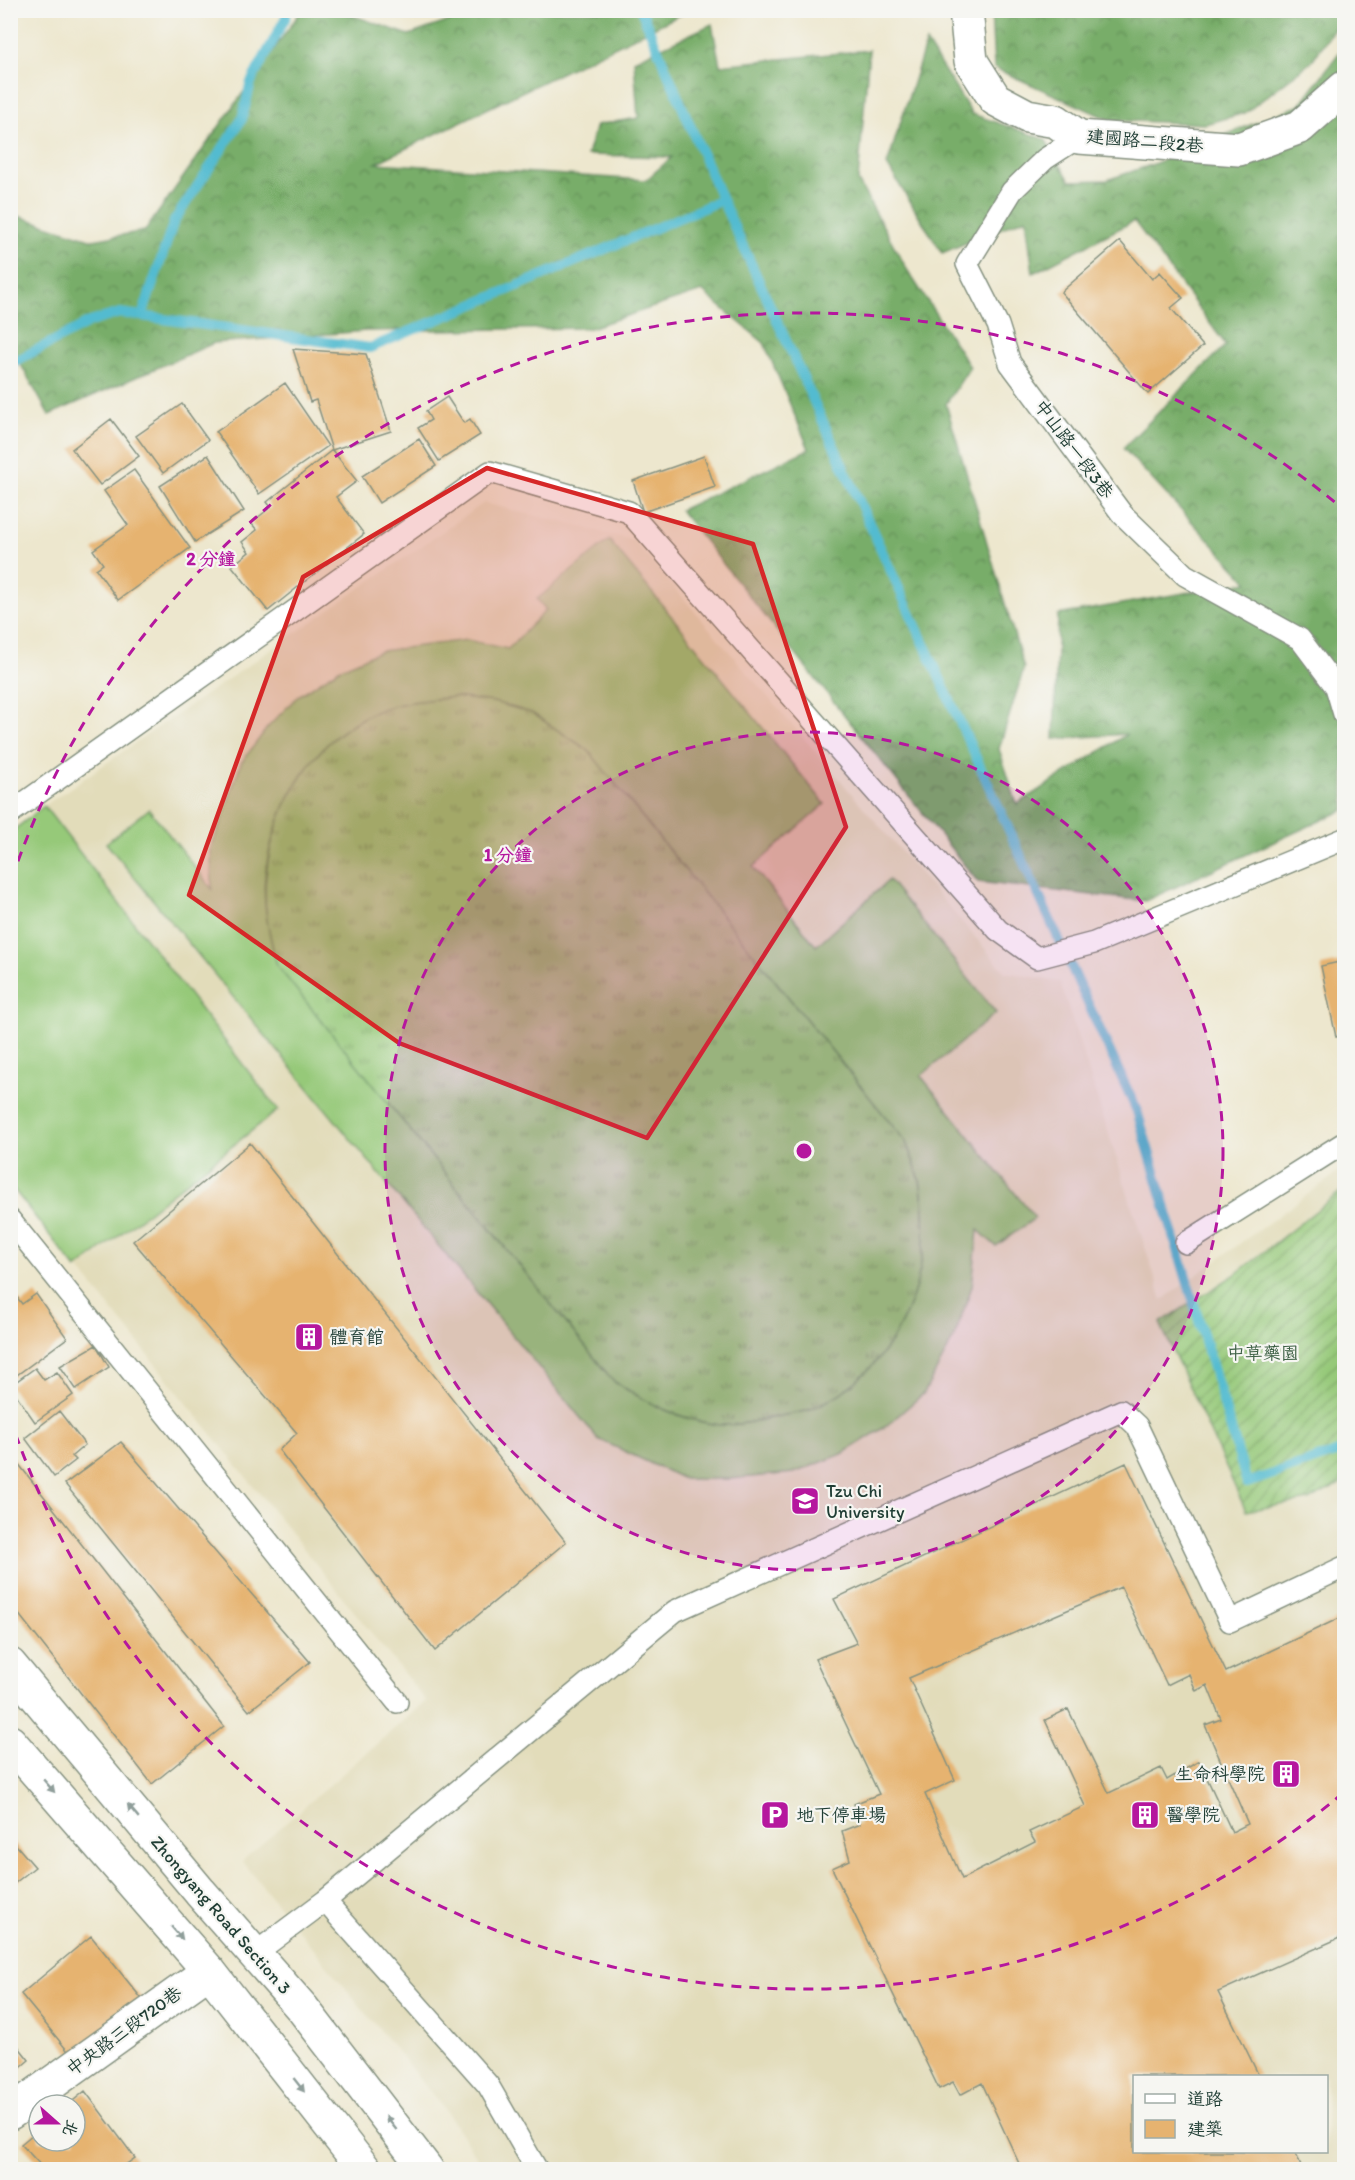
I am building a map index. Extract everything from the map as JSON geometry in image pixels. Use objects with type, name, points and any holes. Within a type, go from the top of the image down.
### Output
[{"type":"street","name":"建國路二段2巷","points":[[966,10],[971,61],[995,99],[1027,116],[1056,121],[1079,137],[1239,149],[1300,127],[1344,88]]},
{"type":"street","name":"Zhongyang Road Section 3","points":[[10,1665],[303,2009],[427,2169]]},
{"type":"street","points":[[10,1742],[209,1971],[365,2169]]},
{"type":"street","name":"中央路三段720巷","points":[[10,2113],[209,1971]]},
{"type":"lane","name":"中山路一段3巷","points":[[1079,137],[1045,159],[1012,191],[967,264],[998,325],[1010,363],[1122,514],[1185,574],[1300,639],[1336,687],[1344,714]]},
{"type":"lane","points":[[10,813],[490,472],[629,512],[998,930],[1037,958],[1094,943],[1344,840]]},
{"type":"lane","points":[[1186,1243],[1344,1143]]},
{"type":"lane","points":[[10,1220],[397,1702]]},
{"type":"lane","points":[[254,1954],[325,1901],[675,1611],[1121,1411],[1137,1426],[1230,1621],[1344,1567]]},
{"type":"lane","points":[[325,1901],[488,2085],[537,2169]]},
{"type":"highlighted area","points":[[487,468],[753,544],[846,827],[647,1138],[399,1043],[189,895],[303,577]]},
{"type":"shaded area","name":"Tzu Chi University","points":[[484,503],[633,540],[1005,972],[1060,982],[1162,1300],[1344,1168],[1344,2169],[485,2169],[445,2110],[242,1861],[426,1701],[11,1184],[11,832],[44,806]]},
{"type":"green space","points":[[1344,10],[1344,15],[1311,62],[1245,113],[1205,124],[1110,120],[994,68],[991,11]]},
{"type":"green space","points":[[301,11],[340,11],[409,35],[478,11],[688,11],[376,163],[646,180],[672,157],[587,155],[596,125],[638,118],[634,60],[712,24],[720,65],[869,50],[858,181],[908,271],[970,367],[946,404],[1024,668],[999,749],[1017,804],[1127,734],[1054,739],[1058,615],[1248,582],[1123,448],[1226,345],[1134,221],[1033,273],[1026,218],[942,253],[887,165],[926,42],[972,114],[1045,139],[1070,181],[1107,180],[1151,165],[1300,105],[1344,46],[1344,810],[1145,901],[978,882],[680,510],[809,449],[764,343],[702,291],[590,328],[366,331],[214,343],[49,415],[11,347],[10,229],[15,215],[93,240],[145,231]]},
{"type":"green space","points":[[609,540],[825,804],[753,867],[816,946],[889,880],[996,1013],[921,1076],[1035,1218],[996,1246],[978,1230],[972,1286],[954,1338],[924,1393],[885,1427],[842,1454],[794,1473],[729,1479],[684,1479],[598,1439],[106,843],[149,809],[212,889],[211,849],[241,763],[267,728],[298,696],[339,669],[381,651],[467,640],[508,649],[546,610],[537,599]],"holes":[[[455,697],[494,702],[532,713],[588,750],[906,1142],[920,1179],[924,1219],[923,1252],[916,1285],[905,1317],[888,1346],[867,1371],[841,1393],[811,1409],[746,1423],[712,1424],[660,1408],[613,1381],[277,966],[269,933],[265,876],[269,852],[285,805],[310,763],[345,729],[376,711],[409,702]]]},
{"type":"green space","points":[[455,697],[494,702],[532,713],[588,750],[906,1142],[920,1179],[924,1219],[923,1252],[916,1285],[905,1317],[888,1346],[867,1371],[841,1393],[811,1409],[746,1423],[712,1424],[660,1408],[613,1381],[277,966],[266,910],[266,876],[276,828],[296,784],[326,745],[345,729],[366,716],[398,705]]},
{"type":"green space","points":[[44,806],[278,1110],[76,1269],[11,1186],[11,832]]},
{"type":"green space","name":"中草藥園","points":[[1344,1189],[1344,1482],[1309,1500],[1246,1511],[1160,1323],[1233,1276]]},
{"type":"building","points":[[1120,241],[1152,279],[1160,272],[1183,298],[1171,308],[1203,346],[1148,394],[1061,292]]},
{"type":"building","points":[[293,349],[366,354],[391,431],[332,450],[316,400],[310,402]]},
{"type":"building","points":[[285,383],[328,446],[259,494],[216,432]]},
{"type":"building","points":[[447,397],[464,423],[470,419],[480,435],[439,461],[418,428],[431,420],[426,411]]},
{"type":"building","points":[[182,404],[208,440],[163,473],[136,436]]},
{"type":"building","points":[[111,419],[139,456],[100,485],[72,449]]},
{"type":"building","points":[[419,439],[436,466],[379,503],[362,476]]},
{"type":"building","points":[[332,450],[357,481],[336,497],[364,534],[268,611],[232,566],[249,552],[242,542],[257,530],[251,523],[271,507],[267,502]]},
{"type":"building","points":[[208,455],[244,511],[195,542],[160,486]]},
{"type":"building","points":[[704,456],[715,487],[643,512],[633,481]]},
{"type":"building","points":[[134,470],[190,548],[118,600],[96,569],[103,564],[93,550],[128,525],[104,491]]},
{"type":"building","points":[[1344,961],[1344,1035],[1336,1037],[1321,966]]},
{"type":"building","name":"體育館","points":[[250,1143],[566,1542],[435,1651],[279,1450],[297,1433],[133,1241]]},
{"type":"building","points":[[10,1288],[22,1304],[36,1294],[67,1338],[10,1380]]},
{"type":"building","points":[[96,1345],[109,1367],[76,1389],[60,1366]]},
{"type":"building","points":[[35,1368],[44,1380],[57,1372],[73,1395],[35,1422],[10,1386]]},
{"type":"building","points":[[59,1411],[85,1445],[72,1456],[76,1460],[54,1477],[25,1438]]},
{"type":"building","points":[[121,1442],[310,1662],[249,1711],[65,1484]]},
{"type":"building","points":[[10,1453],[224,1726],[152,1784],[10,1603]]},
{"type":"building","name":"醫學院","points":[[1126,1463],[1226,1672],[1344,1616],[1344,1936],[1218,1992],[1259,2075],[1133,2075],[1133,2153],[1295,2153],[1303,2170],[1022,2170],[982,2083],[960,2095],[953,2082],[939,2089],[832,1868],[850,1860],[842,1831],[860,1824],[854,1804],[879,1794],[815,1659],[857,1643],[834,1599]],"holes":[[[1121,1587],[1167,1685],[1189,1674],[1196,1691],[1207,1685],[1221,1719],[1205,1725],[1248,1824],[1232,1832],[1199,1761],[1167,1780],[1161,1768],[1109,1793],[1068,1709],[1045,1720],[1085,1806],[1029,1832],[1035,1842],[962,1879],[925,1794],[955,1780],[909,1678]]]},
{"type":"building","points":[[10,1838],[35,1867],[10,1887]]},
{"type":"building","points":[[91,1936],[150,2009],[80,2066],[21,1994]]},
{"type":"building","points":[[10,2036],[29,2060],[10,2076]]},
{"type":"building","points":[[87,2094],[135,2158],[118,2170],[45,2170],[29,2153],[87,2153]]},
{"type":"building","points":[[27,2139],[27,2150],[21,2144]]},
{"type":"waterway","points":[[142,316],[174,221],[242,119],[251,82],[286,17],[287,10]]},
{"type":"waterway","points":[[641,10],[722,200],[1137,1111],[1247,1483],[1344,1450]]},
{"type":"waterway","points":[[10,364],[90,322],[120,313],[370,348],[722,200]]},
{"type":"place","name":"體育館","points":[[309,1337]]},
{"type":"place","name":"Tzu Chi University","points":[[805,1501]]},
{"type":"place","name":"生命科學院","points":[[1286,1774]]},
{"type":"place","name":"地下停車場","points":[[775,1815]]},
{"type":"place","name":"醫學院","points":[[1145,1815]]}]
